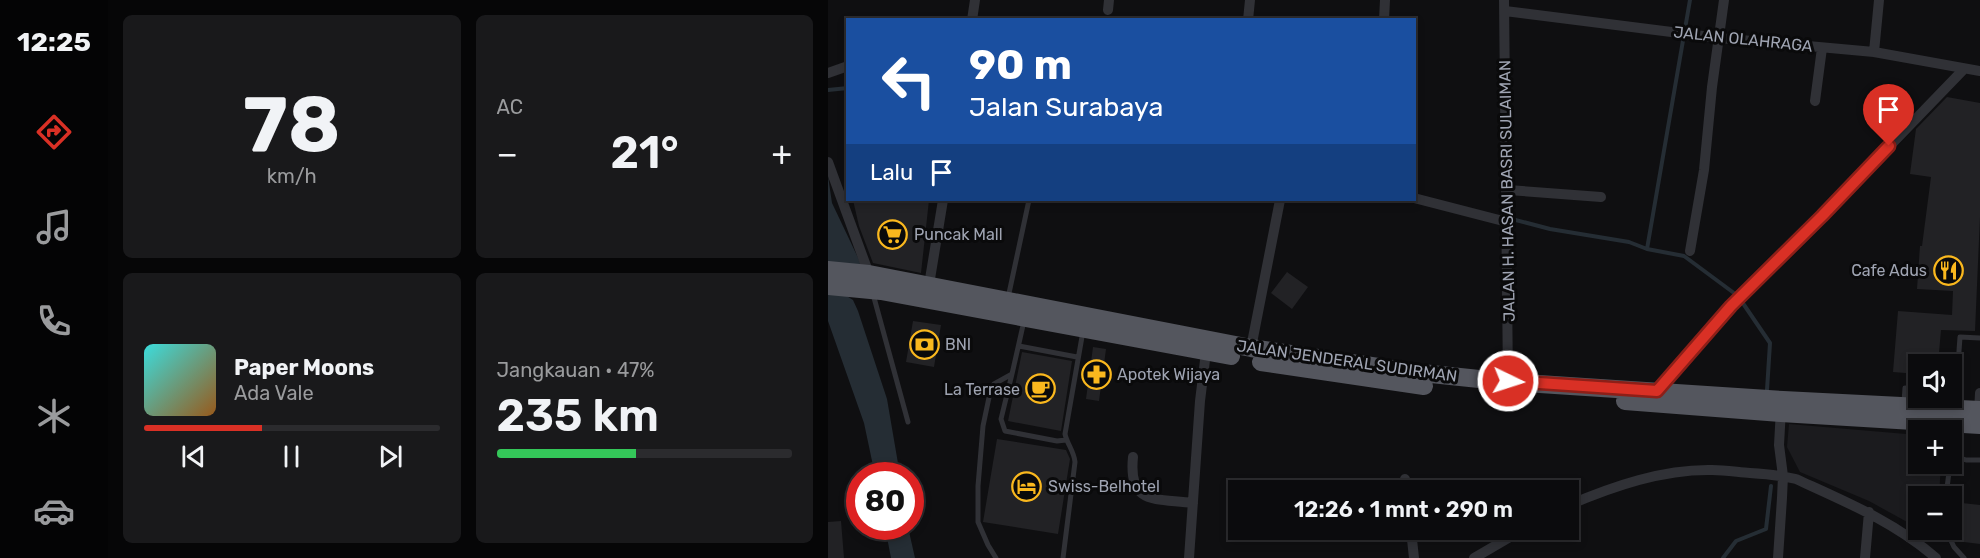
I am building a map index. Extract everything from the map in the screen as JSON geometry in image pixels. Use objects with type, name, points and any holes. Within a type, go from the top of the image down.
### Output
[{"type":"highway","name":"JALAN JENDERAL SUDIRMAN","points":[[828,270],[863,281],[1024,319],[1085,323],[1412,372],[1657,391],[1915,420]]},
{"type":"highway","name":"JALAN JENDERAL SUDIRMAN","points":[[828,285],[863,281],[929,285],[1008,300],[1085,323],[1206,352],[1343,375],[1427,386],[1782,406],[1904,406],[1979,413]]},
{"type":"highway","name":"JALAN JENDERAL SUDIRMAN","points":[[1962,420],[1979,413]]},
{"type":"street","points":[[972,18],[975,0]]},
{"type":"street","points":[[1248,18],[1250,0]]},
{"type":"street","points":[[1384,18],[1385,0]]},
{"type":"street","points":[[1690,251],[1703,180],[1724,0]]},
{"type":"street","points":[[1874,52],[1879,0]]},
{"type":"street","name":"JALAN OLAHRAGA","points":[[1505,5],[1687,34],[1874,52],[1980,71]]},
{"type":"street","name":"JALAN H. HASAN BASRI SULAIMAN","points":[[1505,5],[1508,381]]},
{"type":"street","points":[[1815,101],[1822,48]]},
{"type":"street","points":[[828,73],[846,67]]},
{"type":"street","points":[[1657,391],[1731,306],[1771,268],[1964,69]]},
{"type":"street","points":[[828,162],[863,281]]},
{"type":"street","points":[[1508,190],[1601,197]]},
{"type":"street","points":[[1416,198],[1507,218]]},
{"type":"street","points":[[929,285],[943,201]]},
{"type":"street","points":[[1251,348],[1280,201]]},
{"type":"street","points":[[1189,558],[1200,401],[1206,352]]},
{"type":"street","points":[[1778,558],[1783,476],[1779,445],[1782,406]]},
{"type":"street","points":[[1133,457],[1133,481],[1141,494],[1193,503]]},
{"type":"street","points":[[1579,501],[1615,486],[1685,471],[1713,470],[1783,476],[1796,479],[1869,513],[1916,542],[1935,558]]},
{"type":"street","points":[[1865,558],[1869,513]]},
{"type":"street","points":[[1412,540],[1414,558]]},
{"type":"street","points":[[1474,558],[1505,540]]},
{"type":"lane","points":[[1008,300],[1029,201]]},
{"type":"lane","points":[[863,281],[908,423]]},
{"type":"lane","points":[[1024,319],[1001,419],[1005,431],[1057,441],[1066,440]]},
{"type":"lane","points":[[1063,558],[1074,455],[1066,440],[1066,428],[1077,357],[1085,323]]},
{"type":"lane","points":[[1959,354],[1960,336],[1980,338]]},
{"type":"lane","points":[[1019,346],[1077,357]]},
{"type":"lane","points":[[996,558],[987,545],[978,522],[978,486],[983,426],[991,388],[1012,374]]},
{"type":"lane","points":[[1904,406],[1905,388],[1908,388]]},
{"type":"lane","points":[[1962,457],[1980,460]]},
{"type":"lane","points":[[1950,540],[1964,558]]},
{"type":"lane","points":[[1952,558],[1957,551]]},
{"type":"shaded area","points":[[828,176],[832,203],[861,264],[845,295],[853,300],[858,311],[887,399],[898,462],[872,462],[864,423],[828,321]]},
{"type":"shaded area","points":[[1789,424],[1908,434],[1908,474],[1940,474],[1940,486],[1908,486],[1908,522],[1869,501],[1800,472],[1787,447]]},
{"type":"shaded area","points":[[888,540],[911,540],[915,558],[891,558]]},
{"type":"building","points":[[1947,97],[1980,103],[1980,217],[1975,331],[1941,330],[1939,354],[1908,354],[1908,373],[1893,372],[1898,311],[1952,315],[1953,291],[1917,289],[1920,246],[1922,246],[1931,177],[1910,174],[1916,129]]},
{"type":"building","name":"Puncak Mall","points":[[853,201],[929,201],[921,273],[873,263],[859,226]]},
{"type":"building","points":[[1287,272],[1308,287],[1292,309],[1271,293]]},
{"type":"building","name":"BNI","points":[[913,321],[941,325],[934,367],[906,362]]},
{"type":"building","name":"Apotek Wijaya","points":[[1093,347],[1106,349],[1099,401],[1086,399]]},
{"type":"building","name":"La Terrase","points":[[1022,352],[1072,361],[1061,431],[1008,421]]},
{"type":"building","name":"Swiss-Belhotel","points":[[997,439],[1066,450],[1070,459],[1058,534],[983,522]]},
{"type":"building","points":[[1962,503],[1980,505],[1980,544],[1960,540]]},
{"type":"building","points":[[841,521],[844,558],[828,558],[828,522]]},
{"type":"waterway","points":[[1647,249],[1690,0]]},
{"type":"waterway","points":[[828,90],[846,88]]},
{"type":"waterway","points":[[1508,218],[1550,229],[1629,242],[1647,249],[1684,256],[1738,296],[1770,343],[1767,390]]},
{"type":"waterway","points":[[1723,558],[1736,541],[1766,529],[1771,486]]},
{"type":"place","name":"Puncak Mall","points":[[893,234]]},
{"type":"place","name":"Cafe Adus","points":[[1948,270]]},
{"type":"place","name":"BNI","points":[[924,344]]},
{"type":"place","name":"Apotek Wijaya","points":[[1096,374]]},
{"type":"place","name":"La Terrase","points":[[1041,389]]},
{"type":"place","name":"Swiss-Belhotel","points":[[1027,486]]},
{"type":"route","points":[[1508,381],[1657,391],[1731,306],[1889,146]]}]
